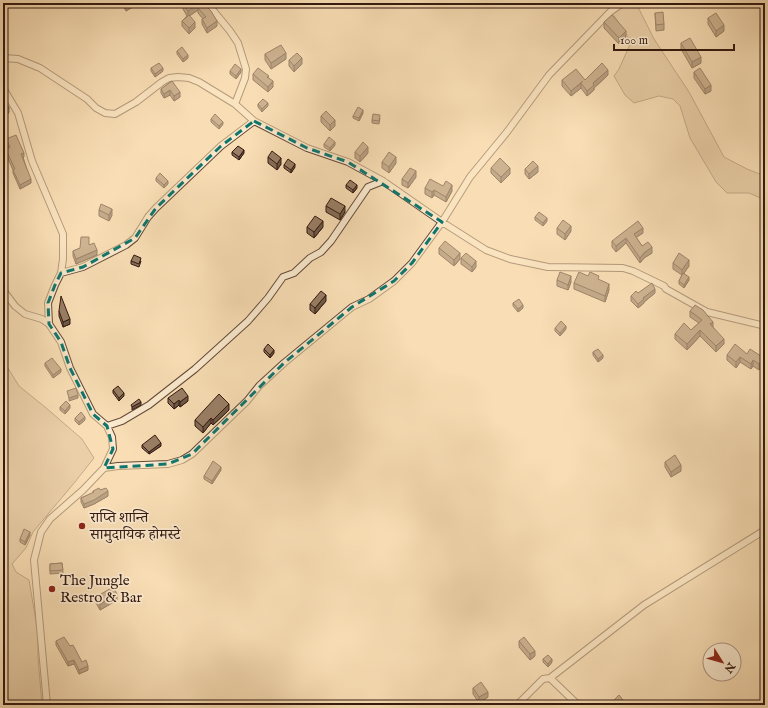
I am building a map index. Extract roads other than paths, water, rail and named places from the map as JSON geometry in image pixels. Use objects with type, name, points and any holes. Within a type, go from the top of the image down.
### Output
[{"type":"street","points":[[207,3],[238,43],[246,69],[245,78],[235,104]]},
{"type":"street","points":[[104,468],[168,464],[182,460],[192,454],[290,358],[352,307],[369,299],[394,281],[412,263],[442,222],[470,177],[507,132],[549,75],[611,12],[622,3]]},
{"type":"street","points":[[3,58],[18,59],[40,68],[87,99],[96,108],[115,114],[136,102],[169,78],[189,78],[199,82],[235,104],[254,121],[306,148],[348,162],[383,181],[442,222],[486,250],[510,259],[548,267],[623,268],[633,271],[664,286],[666,289],[707,312],[765,326]]},
{"type":"street","points":[[3,88],[18,113],[32,161],[63,234],[63,259],[61,273],[48,303],[49,324]]},
{"type":"street","points":[[61,273],[83,267],[126,245],[135,238],[148,217],[156,208],[221,146],[254,121]]},
{"type":"street","points":[[107,426],[122,421],[149,405],[195,369],[248,321],[268,298],[283,277],[294,273],[310,258],[321,252],[368,187],[383,181]]},
{"type":"street","points":[[3,290],[15,306],[25,314],[42,319],[49,324],[61,342],[70,368],[93,414],[107,426],[112,437],[113,449],[104,468],[50,519],[42,532],[34,560],[47,705]]},
{"type":"street","points":[[517,705],[543,679],[550,678],[644,606],[765,530]]},
{"type":"street","points":[[550,678],[578,705]]},
{"type":"place","name":"राप्ति शान्ति सामुदायिक होमस्टे","points":[[82,526]]},
{"type":"place","name":"The Jungle Restro & Bar","points":[[52,589]]}]
